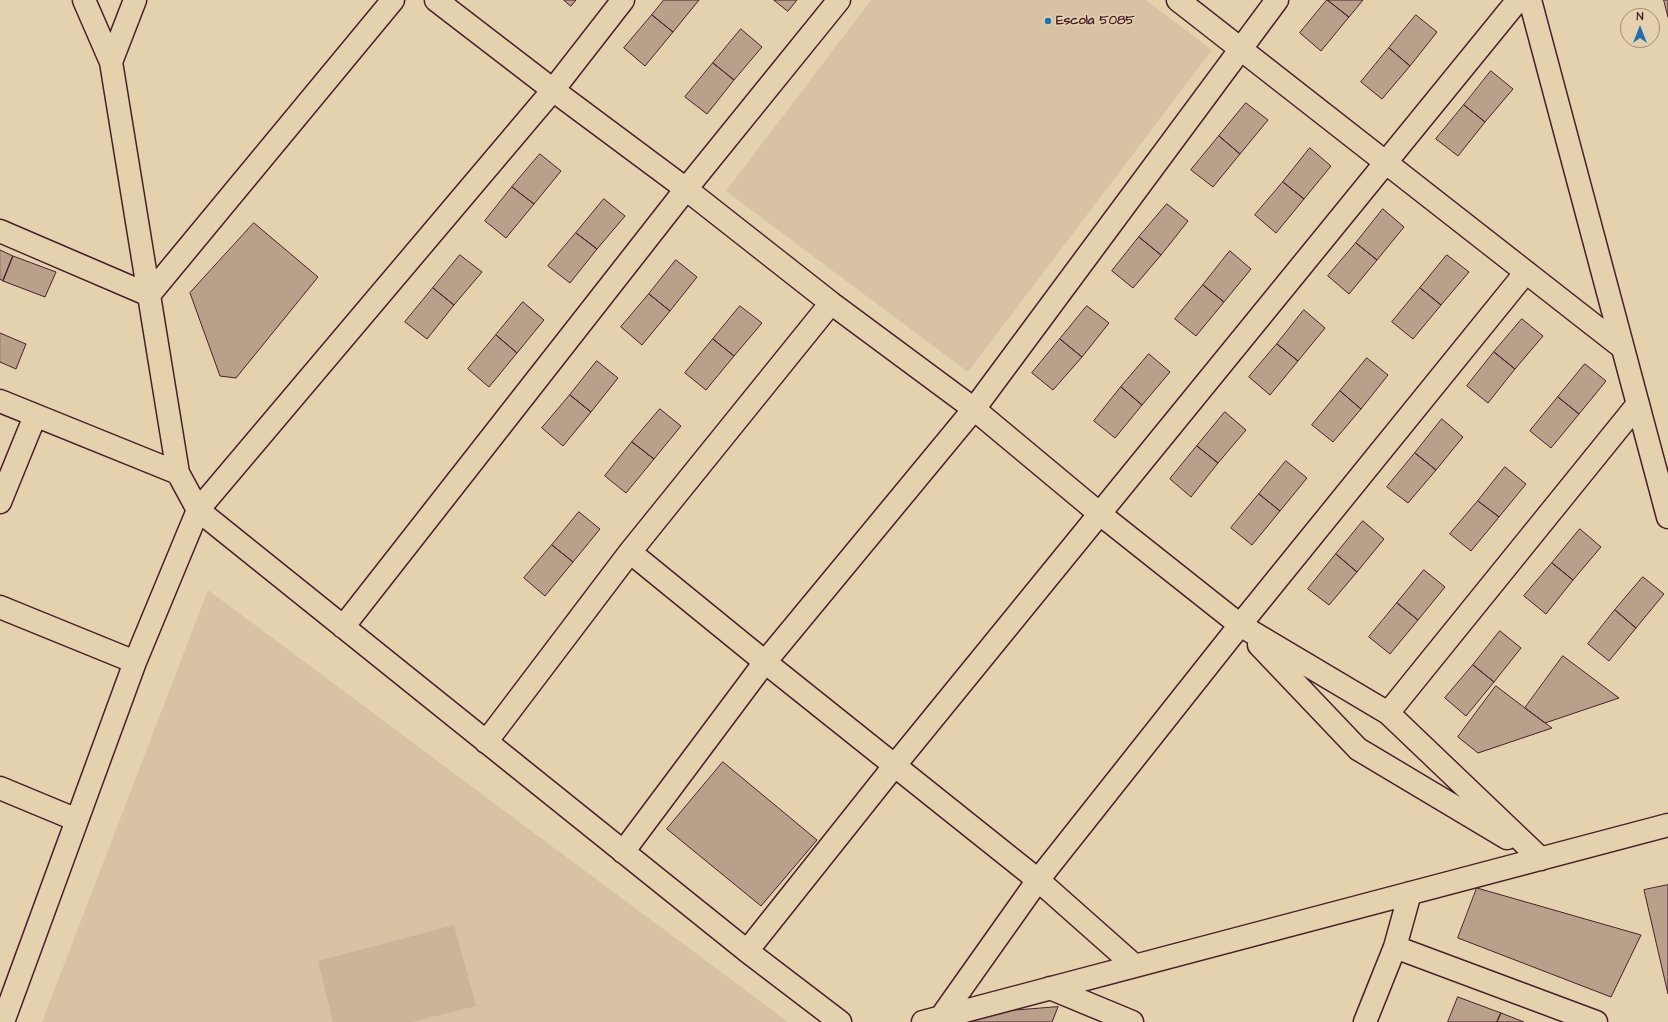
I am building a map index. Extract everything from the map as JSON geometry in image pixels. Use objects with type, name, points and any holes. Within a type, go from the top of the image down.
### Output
[{"type":"street","points":[[84,0],[111,62],[178,473],[198,510],[747,951],[840,1022]]},
{"type":"street","points":[[111,62],[135,0]]},
{"type":"street","points":[[149,295],[392,0]]},
{"type":"street","points":[[436,0],[552,90],[686,189],[831,303],[974,409],[1100,514],[1240,625],[1388,713],[1541,858]]},
{"type":"street","points":[[3,1022],[8,982],[77,820],[135,662],[198,510],[552,90],[623,0]]},
{"type":"street","points":[[344,627],[686,189],[839,0]]},
{"type":"street","points":[[1178,0],[1623,348]]},
{"type":"street","points":[[623,852],[765,662],[974,409],[1277,0]]},
{"type":"street","points":[[747,951],[895,765],[1518,0]]},
{"type":"street","points":[[1530,0],[1668,517]]},
{"type":"street","points":[[0,231],[149,295]]},
{"type":"street","points":[[932,1020],[1038,880],[1240,625],[1526,272]]},
{"type":"street","points":[[486,742],[630,552],[831,303]]},
{"type":"street","points":[[0,401],[178,473]]},
{"type":"street","points":[[1388,713],[1638,404]]},
{"type":"street","points":[[0,502],[35,416]]},
{"type":"street","points":[[630,552],[1038,880],[1135,966]]},
{"type":"street","points":[[0,607],[135,662]]},
{"type":"street","points":[[1240,625],[1358,749],[1541,858]]},
{"type":"street","points":[[0,788],[77,820]]},
{"type":"street","points":[[932,1020],[1668,825]]},
{"type":"street","points":[[1365,1022],[1395,947],[1410,893]]},
{"type":"street","points":[[1395,947],[1596,1022]]},
{"type":"street","points":[[1050,988],[1132,1022]]},
{"type":"shaded area","points":[[871,0],[1146,0],[1212,50],[968,372],[726,191]]},
{"type":"shaded area","points":[[208,590],[788,1022],[42,1022]]},
{"type":"shaded area","points":[[454,925],[476,1006],[412,1022],[333,1022],[318,961]]},
{"type":"building","points":[[564,0],[576,0],[571,6]]},
{"type":"building","points":[[664,0],[699,0],[673,32],[652,15]]},
{"type":"building","points":[[774,0],[797,0],[788,11]]},
{"type":"building","points":[[1327,0],[1349,17],[1321,51],[1300,33]]},
{"type":"building","points":[[1328,0],[1363,0],[1349,17]]},
{"type":"building","points":[[1664,0],[1668,0],[1668,17]]},
{"type":"building","points":[[652,15],[673,32],[645,66],[624,48]]},
{"type":"building","points":[[1416,15],[1437,32],[1410,66],[1389,48]]},
{"type":"building","points":[[741,29],[762,47],[734,80],[713,63]]},
{"type":"building","points":[[1389,48],[1410,66],[1382,99],[1361,82]]},
{"type":"building","points":[[713,63],[734,80],[707,114],[685,97]]},
{"type":"building","points":[[1491,71],[1513,89],[1485,122],[1464,105]]},
{"type":"building","points":[[1246,103],[1268,120],[1240,154],[1219,136]]},
{"type":"building","points":[[1464,105],[1485,122],[1458,156],[1436,139]]},
{"type":"building","points":[[1219,136],[1240,154],[1213,187],[1191,170]]},
{"type":"building","points":[[1310,148],[1331,166],[1304,199],[1283,182]]},
{"type":"building","points":[[540,154],[561,171],[534,204],[512,187]]},
{"type":"building","points":[[1283,182],[1304,199],[1276,233],[1255,215]]},
{"type":"building","points":[[512,187],[534,204],[506,238],[485,221]]},
{"type":"building","points":[[604,199],[625,216],[597,249],[576,233]]},
{"type":"building","points":[[1167,204],[1188,221],[1161,255],[1139,237]]},
{"type":"building","points":[[1383,209],[1404,227],[1377,260],[1356,243]]},
{"type":"building","points":[[254,223],[318,277],[236,378],[220,376],[190,293]]},
{"type":"building","points":[[576,233],[597,249],[570,283],[548,266]]},
{"type":"building","points":[[1139,237],[1161,255],[1133,288],[1112,271]]},
{"type":"building","points":[[1356,243],[1377,260],[1349,294],[1328,276]]},
{"type":"building","points":[[0,250],[13,256],[3,281],[0,279]]},
{"type":"building","points":[[1230,251],[1251,269],[1224,302],[1203,285]]},
{"type":"building","points":[[460,255],[482,272],[454,305],[433,288]]},
{"type":"building","points":[[1447,255],[1469,272],[1441,305],[1420,288]]},
{"type":"building","points":[[13,256],[56,272],[45,297],[3,281]]},
{"type":"building","points":[[676,260],[697,277],[670,311],[649,294]]},
{"type":"building","points":[[1203,285],[1224,302],[1196,336],[1175,319]]},
{"type":"building","points":[[433,288],[454,305],[427,339],[405,322]]},
{"type":"building","points":[[1420,288],[1441,305],[1413,339],[1392,322]]},
{"type":"building","points":[[649,294],[670,311],[642,345],[621,327]]},
{"type":"building","points":[[523,302],[544,320],[517,353],[496,335]]},
{"type":"building","points":[[740,306],[762,323],[734,356],[713,339]]},
{"type":"building","points":[[1087,306],[1109,323],[1082,357],[1060,339]]},
{"type":"building","points":[[1304,310],[1325,328],[1298,361],[1277,344]]},
{"type":"building","points":[[1522,319],[1543,336],[1515,369],[1494,352]]},
{"type":"building","points":[[0,333],[26,344],[16,369],[0,362]]},
{"type":"building","points":[[496,335],[517,353],[489,387],[468,369]]},
{"type":"building","points":[[713,339],[734,356],[706,390],[685,373]]},
{"type":"building","points":[[1060,339],[1082,357],[1053,390],[1032,373]]},
{"type":"building","points":[[1277,344],[1298,361],[1270,395],[1249,377]]},
{"type":"building","points":[[1494,352],[1515,369],[1488,403],[1467,386]]},
{"type":"building","points":[[1149,354],[1170,372],[1142,405],[1121,387]]},
{"type":"building","points":[[1367,358],[1388,375],[1361,409],[1340,391]]},
{"type":"building","points":[[597,361],[618,378],[591,412],[570,395]]},
{"type":"building","points":[[1585,364],[1606,381],[1579,414],[1558,397]]},
{"type":"building","points":[[1121,387],[1142,405],[1115,438],[1094,421]]},
{"type":"building","points":[[1340,391],[1361,409],[1333,442],[1312,425]]},
{"type":"building","points":[[570,395],[591,412],[563,446],[542,428]]},
{"type":"building","points":[[1558,397],[1579,414],[1551,448],[1530,431]]},
{"type":"building","points":[[660,409],[681,426],[654,459],[632,442]]},
{"type":"building","points":[[1225,412],[1246,430],[1218,463],[1197,446]]},
{"type":"building","points":[[1442,419],[1463,437],[1436,470],[1415,453]]},
{"type":"building","points":[[632,442],[654,459],[626,493],[605,476]]},
{"type":"building","points":[[1197,446],[1218,463],[1191,497],[1170,479]]},
{"type":"building","points":[[1415,453],[1436,470],[1408,503],[1387,487]]},
{"type":"building","points":[[1286,461],[1307,478],[1280,511],[1259,494]]},
{"type":"building","points":[[1505,467],[1526,484],[1499,517],[1478,501]]},
{"type":"building","points":[[1259,494],[1280,511],[1252,545],[1231,528]]},
{"type":"building","points":[[1478,501],[1499,517],[1471,551],[1450,534]]},
{"type":"building","points":[[579,512],[600,529],[573,562],[552,545]]},
{"type":"building","points":[[1363,521],[1384,539],[1357,572],[1336,554]]},
{"type":"building","points":[[1580,529],[1601,547],[1573,580],[1552,563]]},
{"type":"building","points":[[552,545],[573,562],[545,596],[524,578]]},
{"type":"building","points":[[1336,554],[1357,572],[1329,605],[1308,589]]},
{"type":"building","points":[[1552,563],[1573,580],[1546,614],[1524,596]]},
{"type":"building","points":[[1424,570],[1445,587],[1418,620],[1397,603]]},
{"type":"building","points":[[1643,577],[1664,594],[1636,628],[1615,610]]},
{"type":"building","points":[[1397,603],[1418,620],[1390,654],[1369,637]]},
{"type":"building","points":[[1615,610],[1636,628],[1609,661],[1588,644]]},
{"type":"building","points":[[1500,631],[1521,648],[1494,682],[1473,665]]},
{"type":"building","points":[[1563,656],[1619,698],[1545,723],[1525,708]]},
{"type":"building","points":[[1473,665],[1494,682],[1466,716],[1445,698]]},
{"type":"building","points":[[1496,686],[1552,728],[1478,753],[1458,737]]},
{"type":"building","points":[[723,762],[817,840],[761,906],[667,829]]},
{"type":"building","points":[[1668,885],[1668,994],[1644,890]]},
{"type":"building","points":[[1477,888],[1641,935],[1611,997],[1458,938]]},
{"type":"building","points":[[1458,997],[1501,1013],[1497,1022],[1448,1022]]},
{"type":"building","points":[[1058,1007],[1052,1022],[968,1022],[970,1014]]},
{"type":"building","points":[[1501,1013],[1524,1022],[1497,1022]]},
{"type":"place","name":"Escola 5085","points":[[1048,21]]}]
